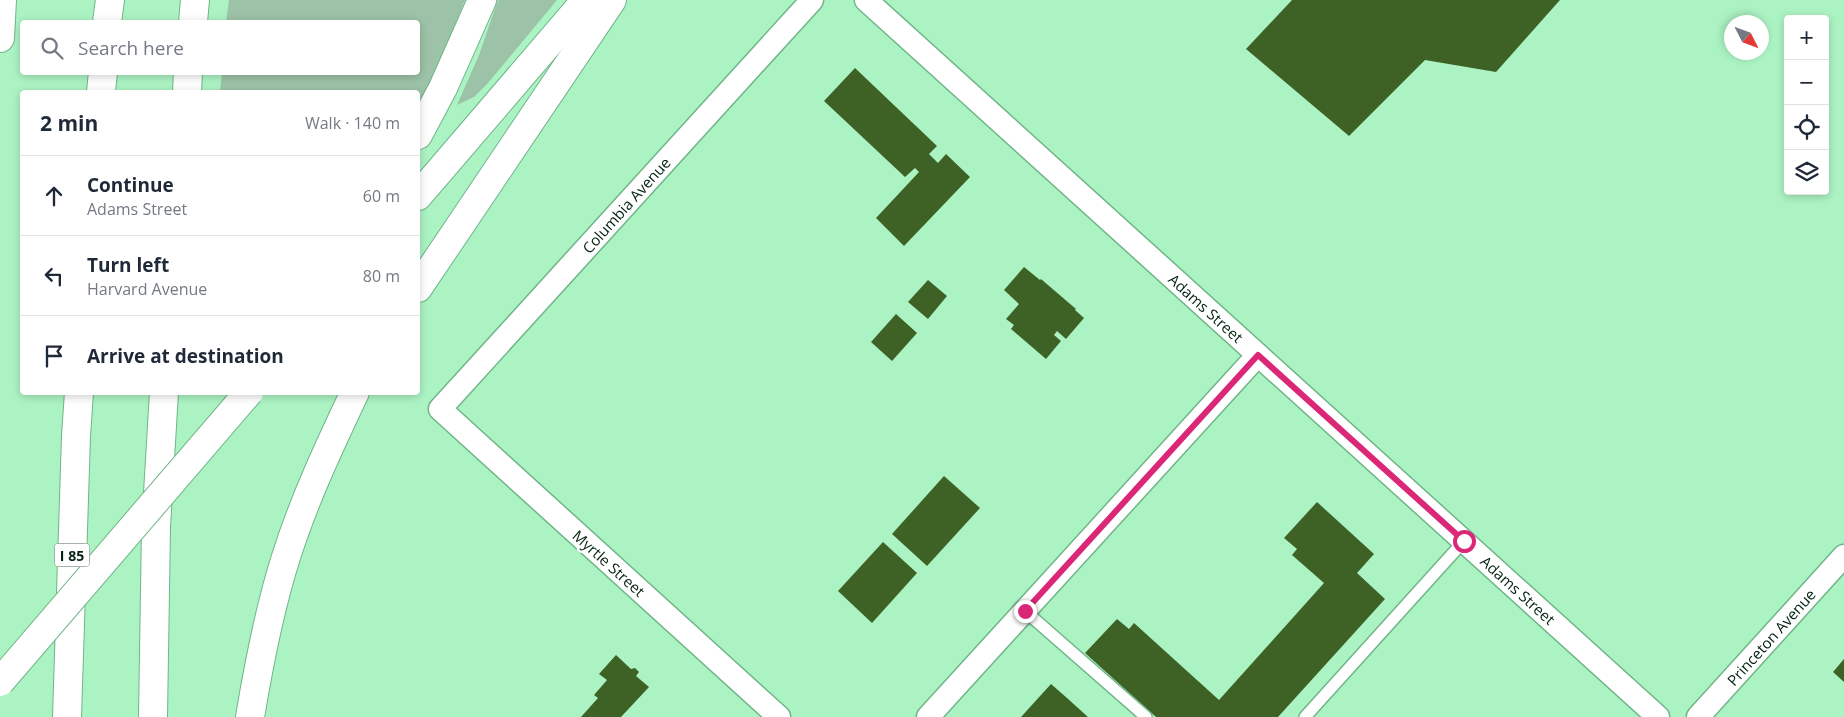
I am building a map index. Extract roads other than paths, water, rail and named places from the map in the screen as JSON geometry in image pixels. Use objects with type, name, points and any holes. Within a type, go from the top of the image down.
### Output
[{"type":"main road","points":[[0,38],[2,0]]},
{"type":"main road","points":[[108,20],[110,0]]},
{"type":"main road","points":[[193,20],[195,0]]},
{"type":"main road","points":[[420,131],[443,88],[482,0]]},
{"type":"main road","points":[[420,194],[586,0]]},
{"type":"main road","points":[[420,285],[612,0]]},
{"type":"main road","points":[[101,90],[103,75]]},
{"type":"main road","points":[[187,90],[188,75]]},
{"type":"main road","name":"I 85","points":[[67,717],[79,395]]},
{"type":"main road","points":[[154,717],[156,527],[164,395]]},
{"type":"main road","points":[[0,682],[246,395]]},
{"type":"main road","points":[[250,717],[263,641],[286,558],[315,477],[354,395]]},
{"type":"street","name":"Columbia Avenue","points":[[440,409],[812,0]]},
{"type":"street","name":"Adams Street","points":[[866,0],[1658,717]]},
{"type":"street","points":[[928,717],[1258,355]]},
{"type":"street","name":"Myrtle Street","points":[[440,409],[779,717]]},
{"type":"street","name":"Princeton Avenue","points":[[1698,717],[1844,556]]},
{"type":"lane","points":[[1305,717],[1464,541]]},
{"type":"lane","points":[[1025,611],[1146,717]]}]
